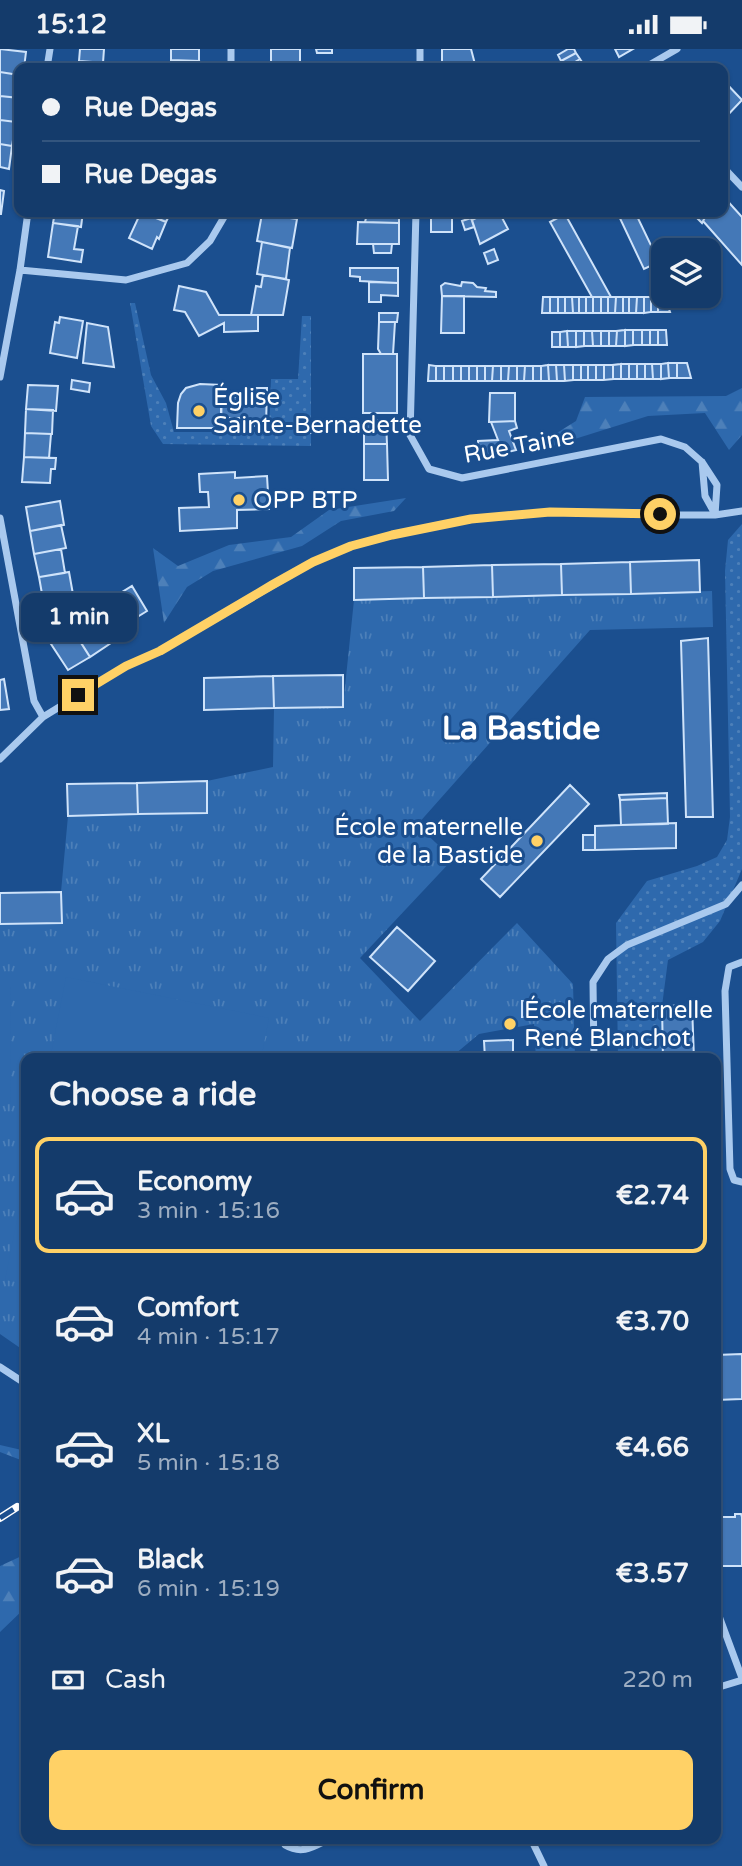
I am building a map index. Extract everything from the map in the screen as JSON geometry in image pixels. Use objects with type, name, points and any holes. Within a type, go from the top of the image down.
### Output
[{"type":"street","points":[[653,63],[677,49]]},
{"type":"street","points":[[728,172],[742,187]]},
{"type":"street","points":[[0,377],[27,217]]},
{"type":"street","points":[[20,270],[125,280],[187,263],[210,241],[224,217]]},
{"type":"street","name":"Rue Taine","points":[[416,217],[410,435],[429,469],[462,478],[661,439],[685,447],[702,461]]},
{"type":"street","points":[[702,461],[717,485],[715,515]]},
{"type":"street","points":[[702,461],[705,496],[715,515]]},
{"type":"street","points":[[0,759],[43,717],[126,666],[160,651],[313,562],[351,546],[471,519],[550,512],[715,515],[742,511]]},
{"type":"street","points":[[0,519],[34,701],[43,717]]},
{"type":"street","points":[[594,1053],[593,982],[608,959],[626,945],[726,904],[742,885]]},
{"type":"street","points":[[742,962],[729,967],[725,991],[730,1169],[734,1180],[742,1182]]},
{"type":"street","points":[[0,1367],[21,1381]]},
{"type":"street","points":[[721,1622],[742,1679],[721,1686]]},
{"type":"street","points":[[284,1844],[299,1851],[319,1844]]},
{"type":"street","points":[[533,1844],[544,1866]]},
{"type":"green space","points":[[130,303],[135,303],[151,375],[166,403],[174,432],[269,432],[271,379],[298,379],[302,316],[311,316],[311,446],[163,444],[151,426]]},
{"type":"green space","points":[[742,388],[742,435],[729,450],[705,413],[648,416],[546,448],[544,441],[576,421],[585,397],[726,396]]},
{"type":"green space","points":[[406,498],[394,511],[341,521],[302,546],[213,571],[187,587],[164,623],[153,548],[178,566],[229,545],[291,537],[329,510]]},
{"type":"green space","points":[[742,524],[742,869],[720,921],[703,942],[668,960],[662,1006],[663,1053],[618,1053],[616,923],[647,881],[717,857],[727,840],[730,817],[725,571],[728,540]]},
{"type":"green space","points":[[712,591],[713,627],[590,630],[417,825],[453,859],[360,958],[420,1021],[517,923],[573,984],[575,1053],[536,1053],[534,1024],[479,1034],[456,1053],[21,1053],[21,1349],[0,1334],[0,924],[62,922],[61,892],[68,816],[207,813],[207,781],[273,767],[274,708],[343,706],[354,600]]},
{"type":"green space","points":[[66,977],[269,1018],[262,1053],[51,1053]]},
{"type":"green space","points":[[0,987],[10,987],[11,1104],[0,1104]]},
{"type":"green space","points":[[21,1200],[21,1283],[5,1280]]},
{"type":"green space","points":[[0,1445],[21,1450],[21,1460],[0,1452]]},
{"type":"green space","points":[[21,1556],[21,1612],[0,1632],[0,1566]]},
{"type":"building","points":[[0,49],[26,52],[25,63],[14,63],[14,74],[0,72]]},
{"type":"building","points":[[80,49],[104,49],[103,63],[79,61]]},
{"type":"building","points":[[171,49],[199,49],[199,61],[171,60]]},
{"type":"building","points":[[271,49],[300,49],[300,63],[271,63]]},
{"type":"building","points":[[316,49],[332,49],[332,53],[317,53]]},
{"type":"building","points":[[442,49],[471,49],[475,63],[442,63]]},
{"type":"building","points":[[568,49],[574,49],[576,53],[561,61],[558,55]]},
{"type":"building","points":[[615,49],[633,49],[619,57]]},
{"type":"building","points":[[576,53],[580,59],[573,63],[561,61]]},
{"type":"building","points":[[171,60],[199,61],[199,63],[171,63]]},
{"type":"building","points":[[0,72],[14,74],[14,97],[0,96]]},
{"type":"building","points":[[728,85],[742,100],[728,115]]},
{"type":"building","points":[[0,96],[14,97],[14,122],[0,120]]},
{"type":"building","points":[[0,120],[14,122],[12,146],[0,144]]},
{"type":"building","points":[[0,144],[12,146],[9,169],[0,167]]},
{"type":"building","points":[[0,190],[4,191],[1,214],[0,214]]},
{"type":"building","points":[[728,202],[742,217],[742,265],[721,238],[703,221],[705,217],[728,217]]},
{"type":"building","points":[[54,217],[82,217],[81,227],[53,223]]},
{"type":"building","points":[[139,217],[154,217],[166,222],[152,249],[129,238]]},
{"type":"building","points":[[154,217],[168,217],[166,222]]},
{"type":"building","points":[[261,217],[297,219],[292,248],[257,241]]},
{"type":"building","points":[[399,217],[399,223],[365,222],[366,218]]},
{"type":"building","points":[[431,217],[452,217],[452,232],[431,232]]},
{"type":"building","points":[[478,217],[502,217],[508,229],[480,244],[472,220]]},
{"type":"building","points":[[567,217],[611,297],[592,297],[550,222]]},
{"type":"building","points":[[619,217],[637,217],[651,245],[651,266],[644,269]]},
{"type":"building","points":[[471,218],[474,227],[465,230],[462,221]]},
{"type":"building","points":[[358,222],[399,223],[399,244],[357,244]]},
{"type":"building","points":[[53,223],[78,226],[74,249],[83,250],[81,262],[48,257]]},
{"type":"building","points":[[262,242],[290,248],[286,279],[257,274]]},
{"type":"building","points":[[373,244],[392,244],[391,253],[374,253]]},
{"type":"building","points":[[494,249],[498,260],[488,264],[484,253]]},
{"type":"building","points":[[350,268],[398,268],[398,283],[360,281],[360,277],[350,276]]},
{"type":"building","points":[[263,275],[289,280],[283,315],[251,315],[256,286],[261,287]]},
{"type":"building","points":[[369,282],[398,283],[398,296],[381,295],[381,302],[369,302]]},
{"type":"building","points":[[462,282],[486,288],[485,291],[496,292],[496,297],[442,296],[441,286],[445,283],[461,286]]},
{"type":"building","points":[[179,286],[206,292],[219,315],[258,315],[258,331],[224,332],[224,323],[199,336],[185,312],[174,310]]},
{"type":"building","points":[[442,296],[464,296],[464,333],[441,333]]},
{"type":"building","points":[[543,297],[550,297],[550,313],[542,313]]},
{"type":"building","points":[[550,297],[558,297],[558,313],[550,313]]},
{"type":"building","points":[[558,297],[565,297],[565,313],[558,313]]},
{"type":"building","points":[[565,297],[572,297],[573,313],[565,313]]},
{"type":"building","points":[[572,297],[579,297],[579,313],[573,313]]},
{"type":"building","points":[[579,297],[586,297],[586,313],[579,313]]},
{"type":"building","points":[[586,297],[593,297],[593,313],[586,313]]},
{"type":"building","points":[[593,297],[601,297],[601,313],[593,313]]},
{"type":"building","points":[[601,297],[608,297],[608,313],[601,313]]},
{"type":"building","points":[[608,297],[616,297],[615,313],[608,313]]},
{"type":"building","points":[[616,297],[623,297],[623,313],[615,313]]},
{"type":"building","points":[[623,297],[629,297],[629,313],[623,313]]},
{"type":"building","points":[[629,297],[637,297],[636,313],[629,313]]},
{"type":"building","points":[[637,297],[644,297],[644,313],[636,313]]},
{"type":"building","points":[[644,297],[651,297],[651,312],[644,313]]},
{"type":"building","points":[[658,308],[669,308],[670,312],[658,312]]},
{"type":"building","points":[[379,313],[398,313],[397,322],[379,322]]},
{"type":"building","points":[[60,317],[83,321],[77,358],[50,353],[55,322],[59,323]]},
{"type":"building","points":[[379,322],[395,322],[393,354],[381,354],[378,349]]},
{"type":"building","points":[[87,323],[108,327],[114,367],[83,363]]},
{"type":"building","points":[[625,330],[625,346],[616,346],[617,331]]},
{"type":"building","points":[[625,330],[633,330],[633,345],[625,346]]},
{"type":"building","points":[[633,330],[642,330],[642,345],[633,345]]},
{"type":"building","points":[[642,330],[650,330],[650,345],[642,345]]},
{"type":"building","points":[[650,330],[658,330],[658,345],[650,345]]},
{"type":"building","points":[[658,330],[666,330],[667,345],[658,345]]},
{"type":"building","points":[[567,331],[568,347],[560,347],[560,332]]},
{"type":"building","points":[[567,331],[576,331],[576,347],[568,347]]},
{"type":"building","points":[[576,331],[584,331],[584,346],[576,347]]},
{"type":"building","points":[[584,331],[592,331],[593,346],[584,346]]},
{"type":"building","points":[[592,331],[601,331],[601,346],[593,346]]},
{"type":"building","points":[[601,331],[609,331],[609,346],[601,346]]},
{"type":"building","points":[[609,331],[617,331],[616,346],[609,346]]},
{"type":"building","points":[[552,332],[560,332],[560,347],[552,347]]},
{"type":"building","points":[[363,354],[397,354],[397,413],[363,413]]},
{"type":"building","points":[[668,363],[669,378],[661,379],[661,364]]},
{"type":"building","points":[[668,363],[677,363],[677,378],[669,378]]},
{"type":"building","points":[[677,363],[687,363],[691,378],[677,378]]},
{"type":"building","points":[[621,364],[629,364],[629,379],[621,379]]},
{"type":"building","points":[[621,364],[621,379],[613,379],[613,365]]},
{"type":"building","points":[[629,364],[637,364],[637,379],[629,379]]},
{"type":"building","points":[[637,364],[645,364],[645,379],[637,379]]},
{"type":"building","points":[[645,364],[652,364],[653,379],[645,379]]},
{"type":"building","points":[[652,364],[661,364],[661,379],[653,379]]},
{"type":"building","points":[[429,365],[436,366],[436,381],[428,381]]},
{"type":"building","points":[[548,365],[549,381],[541,381],[541,366]]},
{"type":"building","points":[[548,365],[556,365],[557,381],[549,381]]},
{"type":"building","points":[[556,365],[564,365],[565,381],[557,381]]},
{"type":"building","points":[[564,365],[573,365],[573,380],[565,381]]},
{"type":"building","points":[[573,365],[581,365],[581,380],[573,380]]},
{"type":"building","points":[[581,365],[588,365],[588,380],[581,380]]},
{"type":"building","points":[[588,365],[596,365],[596,380],[588,380]]},
{"type":"building","points":[[596,365],[604,365],[604,380],[596,380]]},
{"type":"building","points":[[604,365],[613,365],[613,379],[604,380]]},
{"type":"building","points":[[436,366],[444,366],[444,381],[436,381]]},
{"type":"building","points":[[444,366],[453,366],[453,381],[444,381]]},
{"type":"building","points":[[453,366],[461,366],[461,381],[453,381]]},
{"type":"building","points":[[461,366],[469,366],[469,381],[461,381]]},
{"type":"building","points":[[469,366],[477,366],[477,381],[469,381]]},
{"type":"building","points":[[477,366],[485,366],[485,381],[477,381]]},
{"type":"building","points":[[485,366],[493,366],[492,381],[485,381]]},
{"type":"building","points":[[493,366],[501,366],[501,381],[492,381]]},
{"type":"building","points":[[501,366],[509,366],[508,381],[501,381]]},
{"type":"building","points":[[509,366],[517,366],[517,381],[508,381]]},
{"type":"building","points":[[517,366],[525,366],[524,381],[517,381]]},
{"type":"building","points":[[525,366],[533,366],[533,381],[524,381]]},
{"type":"building","points":[[533,366],[541,366],[541,381],[533,381]]},
{"type":"building","points":[[72,380],[90,383],[89,392],[71,389]]},
{"type":"building","name":"Église Sainte-Bernadette","points":[[200,384],[222,385],[221,428],[177,428],[181,394],[186,388]]},
{"type":"building","points":[[28,385],[58,386],[56,411],[26,409]]},
{"type":"building","points":[[245,388],[267,388],[266,426],[245,426],[245,418],[221,418],[221,396],[245,397]]},
{"type":"building","points":[[490,393],[515,393],[515,421],[489,422]]},
{"type":"building","points":[[26,409],[53,410],[52,434],[25,433]]},
{"type":"building","points":[[364,420],[386,420],[387,444],[364,444]]},
{"type":"building","points":[[515,421],[517,428],[509,431],[516,450],[493,456],[478,456],[478,441],[498,440],[491,422]]},
{"type":"building","points":[[311,423],[321,424],[320,433],[311,433]]},
{"type":"building","points":[[25,433],[51,434],[49,458],[24,457]]},
{"type":"building","points":[[364,444],[387,444],[388,480],[364,480]]},
{"type":"building","points":[[24,457],[56,458],[55,469],[51,469],[50,483],[22,482]]},
{"type":"building","name":"OPP BTP","points":[[235,472],[235,478],[267,476],[269,509],[237,510],[237,528],[180,531],[179,508],[209,507],[208,492],[200,492],[199,474]]},
{"type":"building","points":[[60,501],[64,525],[30,531],[26,507]]},
{"type":"building","points":[[61,525],[66,548],[34,554],[30,531]]},
{"type":"building","points":[[61,549],[65,573],[39,577],[34,554]]},
{"type":"building","points":[[699,560],[700,592],[631,594],[630,562]]},
{"type":"building","points":[[630,562],[631,594],[562,595],[561,564]]},
{"type":"building","points":[[561,564],[562,595],[493,597],[492,565]]},
{"type":"building","points":[[492,565],[493,597],[424,598],[423,567]]},
{"type":"building","points":[[423,567],[424,598],[354,600],[354,568]]},
{"type":"building","points":[[69,572],[74,600],[44,605],[39,577]]},
{"type":"building","points":[[132,586],[147,611],[124,625],[109,600]]},
{"type":"building","points":[[101,620],[114,641],[90,657],[76,635]]},
{"type":"building","points":[[71,626],[73,630],[62,638],[59,633]]},
{"type":"building","points":[[57,630],[62,638],[57,640],[52,633]]},
{"type":"building","points":[[73,630],[90,657],[68,670],[51,644]]},
{"type":"building","points":[[708,638],[713,817],[686,817],[681,641]]},
{"type":"building","points":[[343,675],[343,707],[274,708],[273,676]]},
{"type":"building","points":[[273,676],[274,708],[204,710],[204,678]]},
{"type":"building","points":[[4,679],[9,709],[0,710],[0,680]]},
{"type":"building","points":[[207,781],[207,813],[138,814],[137,783]]},
{"type":"building","points":[[137,783],[138,814],[68,816],[67,784]]},
{"type":"building","name":"École maternelle de la Bastide","points":[[570,785],[589,804],[500,897],[481,879]]},
{"type":"building","points":[[667,793],[667,798],[620,800],[619,795]]},
{"type":"building","points":[[667,798],[668,824],[621,825],[620,800]]},
{"type":"building","points":[[676,823],[676,848],[595,850],[595,826]]},
{"type":"building","points":[[583,835],[595,835],[595,850],[583,850]]},
{"type":"building","points":[[61,892],[62,923],[0,924],[0,893]]},
{"type":"building","points":[[397,927],[435,961],[408,991],[370,957]]},
{"type":"building","points":[[522,1001],[532,1001],[532,1017],[522,1017]]},
{"type":"building","points":[[692,1005],[694,1053],[663,1053],[662,1006]]},
{"type":"building","points":[[513,1040],[513,1053],[485,1053],[484,1041]]},
{"type":"building","points":[[742,1354],[742,1399],[721,1400],[721,1355]]},
{"type":"building","points":[[735,1514],[741,1514],[742,1517],[742,1566],[721,1566],[721,1517],[735,1517]]},
{"type":"railway","points":[[0,1518],[17,1507]]},
{"type":"place","name":"Église Sainte-Bernadette","points":[[199,411]]},
{"type":"place","name":"OPP BTP","points":[[239,500]]},
{"type":"place","name":"École maternelle de la Bastide","points":[[537,841]]},
{"type":"place","name":"École maternelle René Blanchot","points":[[510,1024]]},
{"type":"district","name":"La Bastide","points":[[521,729]]},
{"type":"route","points":[[78,695],[313,562],[351,546],[471,519],[550,512],[660,514]]}]
